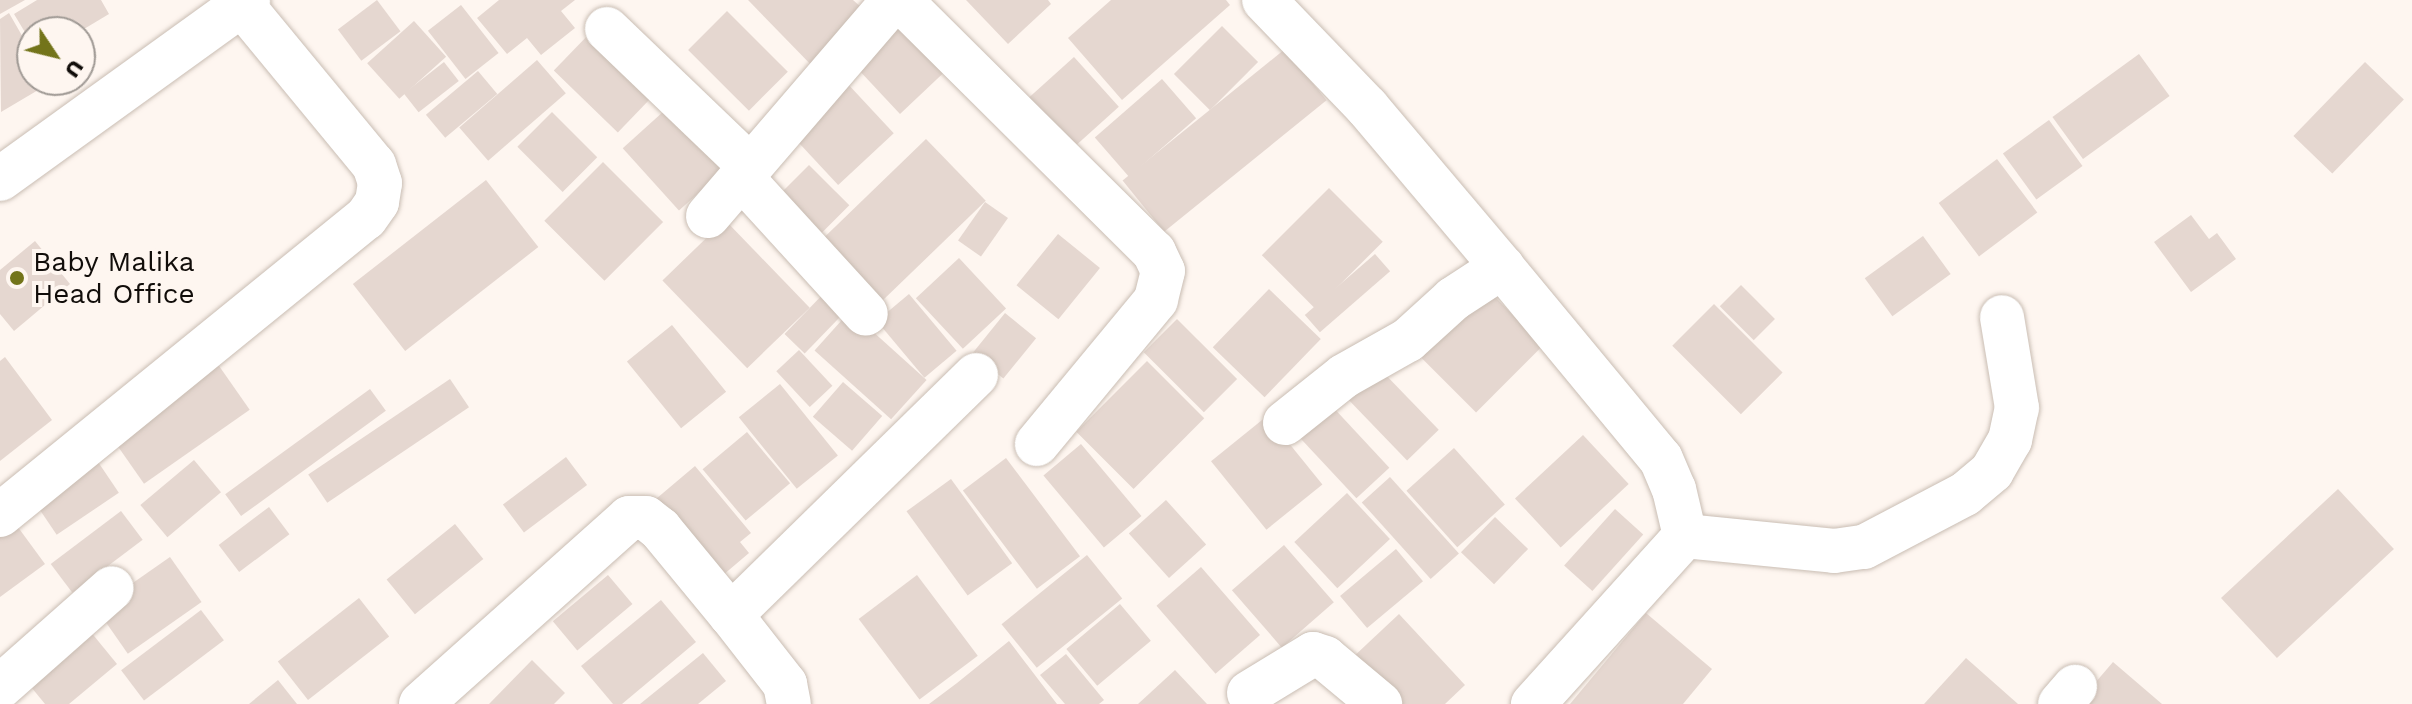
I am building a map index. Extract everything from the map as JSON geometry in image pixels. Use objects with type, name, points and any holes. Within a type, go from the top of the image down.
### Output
[{"type":"street","points":[[708,216],[894,0]]},
{"type":"street","points":[[900,0],[1154,252],[1163,271],[1156,300],[1037,444]]},
{"type":"street","points":[[1264,0],[1367,107],[1661,459],[1685,536]]},
{"type":"street","points":[[0,515],[366,218],[377,202],[380,183],[374,165],[245,2],[6,162]]},
{"type":"street","points":[[607,29],[746,172],[866,314]]},
{"type":"street","points":[[1285,423],[1344,376],[1408,340],[1453,299],[1502,267]]},
{"type":"street","points":[[1685,536],[1834,551],[1864,547],[1965,494],[1992,471],[2010,440],[2015,419],[2002,317]]},
{"type":"street","points":[[731,615],[976,375]]},
{"type":"street","points":[[421,704],[629,518],[646,518],[660,529],[785,684],[789,704]]},
{"type":"street","points":[[1533,704],[1685,536]]},
{"type":"street","points":[[0,687],[112,588]]},
{"type":"street","points":[[1249,693],[1313,654],[1325,658],[1380,704]]},
{"type":"building","points":[[0,0],[25,0],[0,14]]},
{"type":"building","points":[[37,0],[101,0],[109,14],[96,22],[96,16],[16,17],[14,14]]},
{"type":"building","points":[[377,0],[400,31],[361,61],[338,29]]},
{"type":"building","points":[[499,0],[575,0],[561,11],[575,28],[541,55],[527,38],[507,54],[477,18]]},
{"type":"building","points":[[748,0],[853,0],[870,15],[818,72]]},
{"type":"building","points":[[966,0],[1048,0],[1051,4],[1008,44]]},
{"type":"building","points":[[1111,0],[1226,0],[1230,5],[1122,100],[1068,38]]},
{"type":"building","points":[[461,5],[499,53],[465,79],[428,31]]},
{"type":"building","points":[[727,11],[788,72],[749,111],[688,50]]},
{"type":"building","points":[[9,13],[16,25],[16,96],[28,96],[1,112],[0,19]]},
{"type":"building","points":[[892,18],[954,63],[900,114],[856,67]]},
{"type":"building","points":[[414,21],[446,57],[399,99],[367,63]]},
{"type":"building","points":[[1222,26],[1258,62],[1210,110],[1174,74]]},
{"type":"building","points":[[592,31],[656,93],[618,132],[554,71]]},
{"type":"building","points":[[1285,49],[1327,100],[1164,232],[1123,181]]},
{"type":"building","points":[[2139,54],[2170,96],[2083,159],[2052,117]]},
{"type":"building","points":[[1074,57],[1119,107],[1073,148],[1028,98]]},
{"type":"building","points":[[537,60],[566,93],[488,161],[459,128]]},
{"type":"building","points":[[444,62],[459,81],[419,112],[404,93]]},
{"type":"building","points":[[2365,62],[2404,100],[2332,174],[2293,136]]},
{"type":"building","points":[[478,71],[497,94],[445,138],[426,115]]},
{"type":"building","points":[[1162,79],[1196,118],[1129,177],[1095,137]]},
{"type":"building","points":[[846,82],[894,133],[838,185],[790,134]]},
{"type":"building","points":[[674,102],[730,164],[679,211],[623,148]]},
{"type":"building","points":[[552,112],[597,157],[563,192],[517,147]]},
{"type":"building","points":[[2049,120],[2083,166],[2036,200],[2003,154]]},
{"type":"building","points":[[926,139],[986,201],[881,302],[821,240]]},
{"type":"building","points":[[1997,159],[2037,213],[1979,256],[1939,203]]},
{"type":"building","points":[[603,162],[663,222],[604,281],[544,221]]},
{"type":"building","points":[[809,165],[849,205],[820,234],[780,194]]},
{"type":"building","points":[[486,180],[538,247],[405,351],[353,284]]},
{"type":"building","points":[[1329,188],[1383,242],[1316,309],[1262,255]]},
{"type":"building","points":[[985,202],[1008,218],[981,257],[958,241]]},
{"type":"building","points":[[2191,215],[2209,239],[2217,233],[2236,259],[2191,292],[2154,242]]},
{"type":"building","points":[[725,220],[810,308],[747,368],[662,280]]},
{"type":"building","points":[[1058,234],[1100,268],[1058,319],[1016,285]]},
{"type":"building","points":[[1923,236],[1951,274],[1892,316],[1865,278]]},
{"type":"building","points":[[35,241],[70,284],[14,331],[0,314],[0,270]]},
{"type":"building","points":[[1375,254],[1390,271],[1320,332],[1305,315]]},
{"type":"building","points":[[959,258],[1006,308],[963,349],[916,298]]},
{"type":"building","points":[[1481,283],[1543,345],[1476,412],[1414,350]]},
{"type":"building","points":[[1741,285],[1775,319],[1754,340],[1720,306]]},
{"type":"building","points":[[829,288],[849,307],[805,353],[785,334]]},
{"type":"building","points":[[1269,289],[1321,339],[1265,397],[1213,347]]},
{"type":"building","points":[[909,294],[957,351],[924,378],[877,321]]},
{"type":"building","points":[[1714,304],[1783,373],[1741,414],[1672,346]]},
{"type":"building","points":[[850,311],[927,380],[891,419],[815,350]]},
{"type":"building","points":[[1005,313],[1036,338],[1003,379],[972,353]]},
{"type":"building","points":[[1177,319],[1237,379],[1204,412],[1144,352]]},
{"type":"building","points":[[672,325],[726,392],[681,428],[627,362]]},
{"type":"building","points":[[799,350],[832,386],[810,407],[776,371]]},
{"type":"building","points":[[5,357],[52,420],[0,461],[0,361]]},
{"type":"building","points":[[1147,361],[1204,418],[1134,489],[1076,432]]},
{"type":"building","points":[[217,363],[250,410],[144,484],[111,437]]},
{"type":"building","points":[[1379,368],[1439,430],[1407,460],[1347,399]]},
{"type":"building","points":[[450,379],[469,407],[327,503],[308,475]]},
{"type":"building","points":[[843,382],[882,416],[852,451],[813,417]]},
{"type":"building","points":[[780,384],[838,455],[797,489],[739,417]]},
{"type":"building","points":[[370,389],[386,411],[241,516],[225,494]]},
{"type":"building","points":[[1330,404],[1389,468],[1356,498],[1297,435]]},
{"type":"building","points":[[1267,416],[1322,484],[1266,530],[1211,461]]},
{"type":"building","points":[[747,432],[790,483],[746,521],[703,469]]},
{"type":"building","points":[[1583,435],[1629,484],[1561,547],[1515,498]]},
{"type":"building","points":[[1081,444],[1141,516],[1104,548],[1043,475]]},
{"type":"building","points":[[1454,448],[1505,504],[1457,547],[1406,491]]},
{"type":"building","points":[[92,453],[119,493],[57,535],[30,495]]},
{"type":"building","points":[[566,457],[587,485],[524,532],[503,505]]},
{"type":"building","points":[[1006,458],[1080,556],[1037,589],[963,490]]},
{"type":"building","points":[[194,460],[221,492],[167,537],[140,505]]},
{"type":"building","points":[[695,466],[751,533],[740,542],[749,553],[716,581],[650,504]]},
{"type":"building","points":[[1390,477],[1459,554],[1431,579],[1362,502]]},
{"type":"building","points":[[951,479],[1012,563],[968,595],[907,511]]},
{"type":"building","points":[[2338,489],[2394,549],[2277,658],[2221,598]]},
{"type":"building","points":[[1347,493],[1390,539],[1337,588],[1294,542]]},
{"type":"building","points":[[1166,500],[1206,545],[1169,578],[1129,533]]},
{"type":"building","points":[[269,507],[289,534],[239,572],[219,545]]},
{"type":"building","points":[[1615,509],[1643,534],[1592,591],[1564,565]]},
{"type":"building","points":[[121,511],[143,540],[72,593],[51,564]]},
{"type":"building","points":[[1495,517],[1528,549],[1494,584],[1461,552]]},
{"type":"building","points":[[12,519],[45,564],[0,597],[0,528]]},
{"type":"building","points":[[455,524],[483,559],[415,614],[387,579]]},
{"type":"building","points":[[1284,545],[1334,602],[1282,648],[1232,590]]},
{"type":"building","points":[[1396,549],[1423,581],[1367,628],[1340,596]]},
{"type":"building","points":[[1087,555],[1122,599],[1037,668],[1002,624]]},
{"type":"building","points":[[170,557],[202,602],[128,654],[96,609]]},
{"type":"building","points":[[1201,567],[1260,635],[1216,674],[1156,606]]},
{"type":"building","points":[[608,575],[632,604],[577,650],[553,621]]},
{"type":"building","points":[[917,575],[978,656],[919,700],[859,619]]},
{"type":"building","points":[[359,598],[389,637],[308,700],[278,661]]},
{"type":"building","points":[[661,600],[696,642],[622,704],[613,704],[581,666]]},
{"type":"building","points":[[1120,604],[1151,641],[1097,686],[1066,649]]},
{"type":"building","points":[[201,610],[224,640],[144,701],[121,670]]},
{"type":"building","points":[[1646,613],[1712,669],[1683,704],[1570,704]]},
{"type":"building","points":[[1399,614],[1465,685],[1445,704],[1393,704],[1351,659]]},
{"type":"building","points":[[90,631],[117,664],[69,704],[45,704],[27,682]]},
{"type":"building","points":[[1009,641],[1057,704],[929,704],[957,683]]},
{"type":"building","points":[[703,653],[726,681],[698,704],[640,704]]},
{"type":"building","points":[[1066,654],[1104,700],[1099,704],[1065,704],[1040,675]]},
{"type":"building","points":[[1966,658],[2018,704],[1924,704]]},
{"type":"building","points":[[532,660],[565,693],[554,704],[489,704]]},
{"type":"building","points":[[2113,662],[2162,704],[2077,704]]},
{"type":"building","points":[[1175,670],[1207,704],[1138,704]]},
{"type":"building","points":[[278,680],[297,704],[249,704]]},
{"type":"place","name":"Baby Malika Head Office","points":[[17,278]]}]
